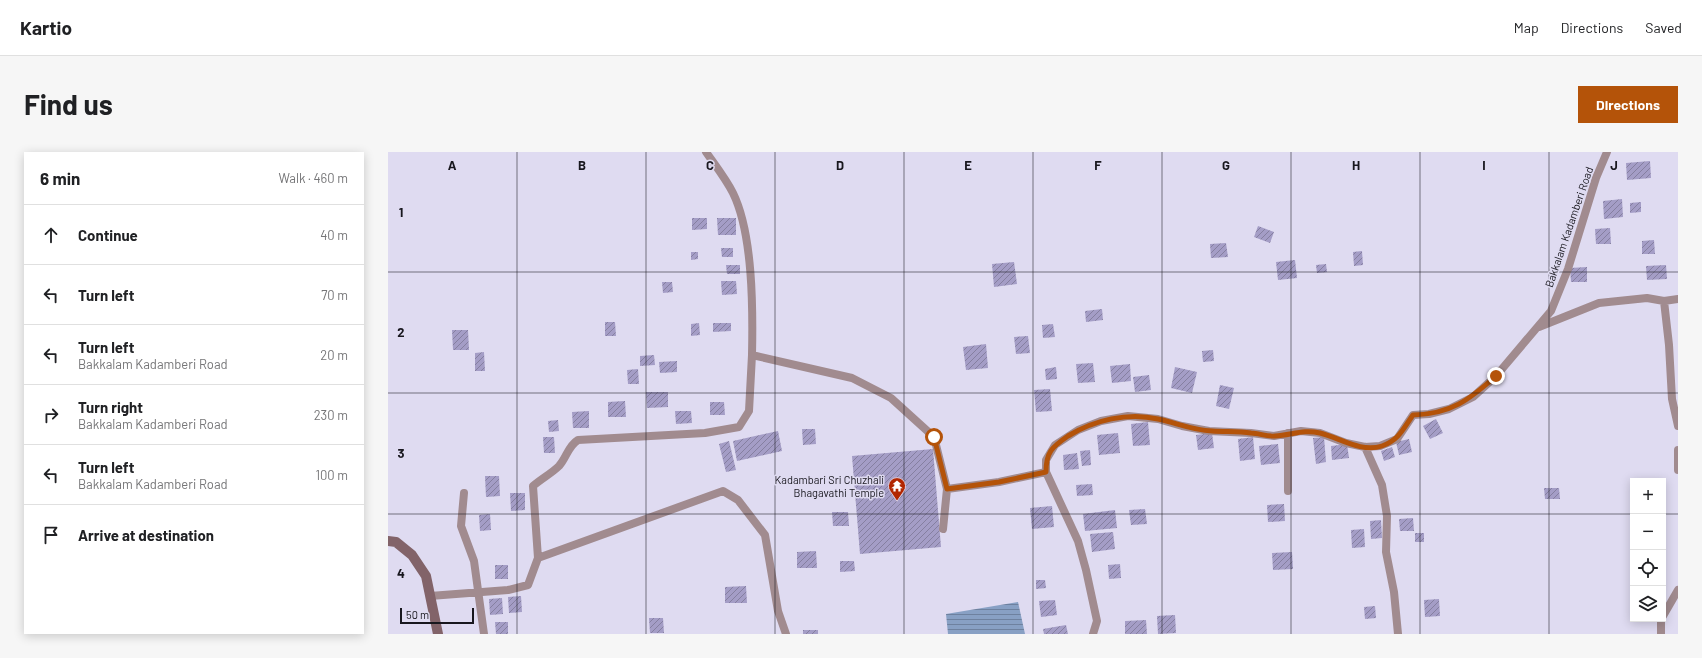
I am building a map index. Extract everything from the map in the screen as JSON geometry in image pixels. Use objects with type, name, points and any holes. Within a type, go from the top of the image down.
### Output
[{"type":"street","points":[[430,596],[508,590],[528,585],[538,558],[533,486],[558,467],[565,458],[572,444],[578,440],[704,433],[738,427],[749,411],[753,328],[749,262],[744,228],[733,194],[706,152]]},
{"type":"street","name":"Bakkalam Kadamberi Road","points":[[1046,472],[1046,460],[1055,445],[1078,430],[1101,421],[1128,416],[1158,419],[1182,426],[1209,431],[1251,433],[1274,436],[1301,431],[1320,433],[1346,443],[1365,447],[1380,446],[1397,439],[1413,415],[1429,414],[1449,409],[1473,397],[1496,376],[1551,312],[1568,269],[1596,178],[1607,152]]},
{"type":"street","points":[[1536,328],[1599,303],[1646,298],[1664,301],[1678,298]]},
{"type":"street","points":[[1664,301],[1669,345],[1672,399],[1678,426]]},
{"type":"street","points":[[752,355],[852,378],[891,398],[934,437],[947,489],[943,530]]},
{"type":"street","points":[[1288,433],[1288,491]]},
{"type":"street","points":[[1365,447],[1382,485],[1387,516],[1386,552],[1394,592],[1398,634]]},
{"type":"street","points":[[1678,450],[1678,470]]},
{"type":"street","points":[[947,489],[999,482],[1046,472],[1078,541],[1097,621],[1093,634]]},
{"type":"street","points":[[538,558],[723,491],[738,500],[765,536],[778,611],[786,634]]},
{"type":"street","points":[[464,493],[461,526],[474,561],[477,593],[484,634]]},
{"type":"street","points":[[388,541],[396,542],[412,555],[426,576],[438,634]]},
{"type":"street","points":[[1666,611],[1678,590]]},
{"type":"street","points":[[1661,622],[1661,634]]},
{"type":"water","points":[[1018,602],[1025,634],[948,634],[946,614]]},
{"type":"building","points":[[1650,161],[1651,178],[1627,180],[1626,163]]},
{"type":"building","points":[[1622,199],[1623,217],[1604,219],[1603,201]]},
{"type":"building","points":[[1641,202],[1641,212],[1630,213],[1630,203]]},
{"type":"building","points":[[692,218],[707,218],[707,229],[692,230]]},
{"type":"building","points":[[717,218],[736,218],[736,235],[718,235]]},
{"type":"building","points":[[1258,226],[1274,232],[1270,243],[1254,237]]},
{"type":"building","points":[[1610,228],[1611,244],[1596,244],[1595,229]]},
{"type":"building","points":[[1654,240],[1655,254],[1642,254],[1642,241]]},
{"type":"building","points":[[1226,243],[1228,257],[1211,258],[1210,244]]},
{"type":"building","points":[[721,248],[733,248],[733,257],[722,257]]},
{"type":"building","points":[[1362,251],[1363,265],[1354,266],[1353,252]]},
{"type":"building","points":[[691,252],[698,252],[698,259],[691,260]]},
{"type":"building","points":[[1295,260],[1297,278],[1278,280],[1276,262]]},
{"type":"building","points":[[1014,262],[1017,284],[994,287],[992,264]]},
{"type":"building","points":[[1326,264],[1327,272],[1317,273],[1316,265]]},
{"type":"building","points":[[726,265],[740,265],[740,274],[727,274]]},
{"type":"building","points":[[1666,265],[1667,279],[1647,280],[1646,266]]},
{"type":"building","points":[[1587,267],[1587,282],[1571,282],[1570,268]]},
{"type":"building","points":[[721,281],[736,281],[737,294],[722,295]]},
{"type":"building","points":[[662,282],[672,282],[673,292],[663,293]]},
{"type":"building","points":[[1102,309],[1103,320],[1086,322],[1085,311]]},
{"type":"building","points":[[605,322],[615,322],[616,336],[605,336]]},
{"type":"building","points":[[699,323],[700,335],[691,336],[691,324]]},
{"type":"building","points":[[713,323],[731,323],[731,331],[713,332]]},
{"type":"building","points":[[1053,324],[1055,337],[1043,338],[1042,325]]},
{"type":"building","points":[[452,330],[468,330],[469,350],[453,350]]},
{"type":"building","points":[[1028,336],[1030,353],[1016,354],[1014,337]]},
{"type":"building","points":[[986,344],[988,368],[966,370],[963,347]]},
{"type":"building","points":[[1213,350],[1214,361],[1203,362],[1202,351]]},
{"type":"building","points":[[484,352],[485,371],[475,371],[475,353]]},
{"type":"building","points":[[654,355],[655,365],[640,366],[640,356]]},
{"type":"building","points":[[677,361],[677,372],[660,373],[659,362]]},
{"type":"building","points":[[1093,363],[1095,382],[1078,383],[1076,364]]},
{"type":"building","points":[[1130,364],[1131,381],[1112,383],[1110,366]]},
{"type":"building","points":[[1056,367],[1057,379],[1046,380],[1045,369]]},
{"type":"building","points":[[1175,367],[1197,372],[1192,393],[1171,388]]},
{"type":"building","points":[[638,369],[639,384],[628,384],[627,370]]},
{"type":"building","points":[[1149,375],[1151,390],[1135,392],[1133,377]]},
{"type":"building","points":[[1220,385],[1234,388],[1229,409],[1216,406]]},
{"type":"building","points":[[1050,389],[1052,411],[1036,412],[1034,390]]},
{"type":"building","points":[[646,392],[668,392],[668,407],[647,408]]},
{"type":"building","points":[[625,401],[626,417],[608,417],[608,402]]},
{"type":"building","points":[[710,402],[724,402],[725,415],[710,415]]},
{"type":"building","points":[[589,411],[589,428],[573,428],[572,412]]},
{"type":"building","points":[[675,411],[691,411],[692,423],[676,424]]},
{"type":"building","points":[[1436,419],[1443,433],[1430,439],[1423,426]]},
{"type":"building","points":[[558,420],[559,431],[549,432],[548,421]]},
{"type":"building","points":[[1148,422],[1150,445],[1133,446],[1131,424]]},
{"type":"building","points":[[802,429],[815,429],[816,444],[803,445]]},
{"type":"building","points":[[778,431],[782,451],[737,461],[733,441]]},
{"type":"building","points":[[1118,433],[1120,453],[1099,455],[1097,435]]},
{"type":"building","points":[[1212,433],[1214,448],[1198,450],[1196,435]]},
{"type":"building","points":[[543,437],[554,437],[555,453],[544,453]]},
{"type":"building","points":[[1253,437],[1255,459],[1240,461],[1238,439]]},
{"type":"building","points":[[1324,437],[1326,462],[1316,464],[1313,438]]},
{"type":"building","points":[[1409,439],[1412,452],[1399,455],[1396,442]]},
{"type":"building","points":[[729,441],[736,470],[726,472],[719,444]]},
{"type":"building","points":[[1278,444],[1280,463],[1261,465],[1259,446]]},
{"type":"building","points":[[1347,444],[1349,458],[1332,460],[1331,446]]},
{"type":"building","points":[[1392,447],[1395,457],[1384,461],[1381,451]]},
{"type":"building","name":"Kadambari Sri Chuzhali Bhagavathi Temple","points":[[933,449],[941,547],[860,554],[852,456]]},
{"type":"building","points":[[1090,450],[1091,465],[1082,466],[1080,451]]},
{"type":"building","points":[[1077,453],[1079,469],[1064,470],[1063,455]]},
{"type":"building","points":[[485,476],[499,476],[500,496],[486,497]]},
{"type":"building","points":[[1092,484],[1093,495],[1077,496],[1076,485]]},
{"type":"building","points":[[1544,488],[1559,488],[1560,499],[1545,499]]},
{"type":"building","points":[[510,493],[525,493],[525,510],[511,511]]},
{"type":"building","points":[[1284,504],[1285,521],[1268,522],[1267,505]]},
{"type":"building","points":[[1052,506],[1054,527],[1032,529],[1030,508]]},
{"type":"building","points":[[1145,509],[1147,524],[1131,525],[1129,510]]},
{"type":"building","points":[[1115,510],[1117,528],[1085,531],[1083,514]]},
{"type":"building","points":[[832,512],[848,512],[849,526],[833,526]]},
{"type":"building","points":[[490,514],[491,530],[480,531],[479,515]]},
{"type":"building","points":[[1413,518],[1414,531],[1400,531],[1399,519]]},
{"type":"building","points":[[1381,520],[1382,538],[1371,539],[1370,521]]},
{"type":"building","points":[[1364,529],[1365,547],[1352,548],[1351,530]]},
{"type":"building","points":[[1113,532],[1115,549],[1092,552],[1090,534]]},
{"type":"building","points":[[1415,533],[1424,533],[1424,542],[1415,542]]},
{"type":"building","points":[[816,551],[817,568],[797,568],[797,552]]},
{"type":"building","points":[[1292,552],[1293,569],[1273,570],[1272,553]]},
{"type":"building","points":[[840,561],[854,561],[855,571],[840,572]]},
{"type":"building","points":[[1120,564],[1121,578],[1109,579],[1108,565]]},
{"type":"building","points":[[495,565],[508,565],[508,579],[495,579]]},
{"type":"building","points":[[1036,580],[1045,580],[1046,588],[1036,589]]},
{"type":"building","points":[[746,586],[747,603],[725,603],[725,587]]},
{"type":"building","points":[[521,596],[522,612],[509,613],[508,597]]},
{"type":"building","points":[[502,598],[503,614],[490,615],[489,599]]},
{"type":"building","points":[[1439,599],[1440,616],[1425,617],[1424,600]]},
{"type":"building","points":[[1055,600],[1057,615],[1041,617],[1039,601]]},
{"type":"building","points":[[1375,606],[1376,618],[1365,619],[1364,607]]},
{"type":"building","points":[[1175,615],[1176,633],[1158,634],[1157,616]]},
{"type":"building","points":[[649,618],[663,618],[664,633],[650,633]]},
{"type":"building","points":[[1146,620],[1147,634],[1125,634],[1125,621]]},
{"type":"building","points":[[495,622],[508,622],[508,634],[496,634]]},
{"type":"building","points":[[1066,625],[1068,634],[1044,634],[1043,629]]},
{"type":"building","points":[[803,630],[818,630],[818,634],[803,634]]},
{"type":"place","name":"Kadambari Sri Chuzhali Bhagavathi Temple","points":[[897,501]]},
{"type":"route","points":[[934,437],[947,489],[999,482],[1046,472],[1046,460],[1055,445],[1078,430],[1101,421],[1128,416],[1158,419],[1182,426],[1209,431],[1251,433],[1274,436],[1301,431],[1320,433],[1346,443],[1365,447],[1380,446],[1397,439],[1413,415],[1429,414],[1449,409],[1473,397],[1496,376]]}]
